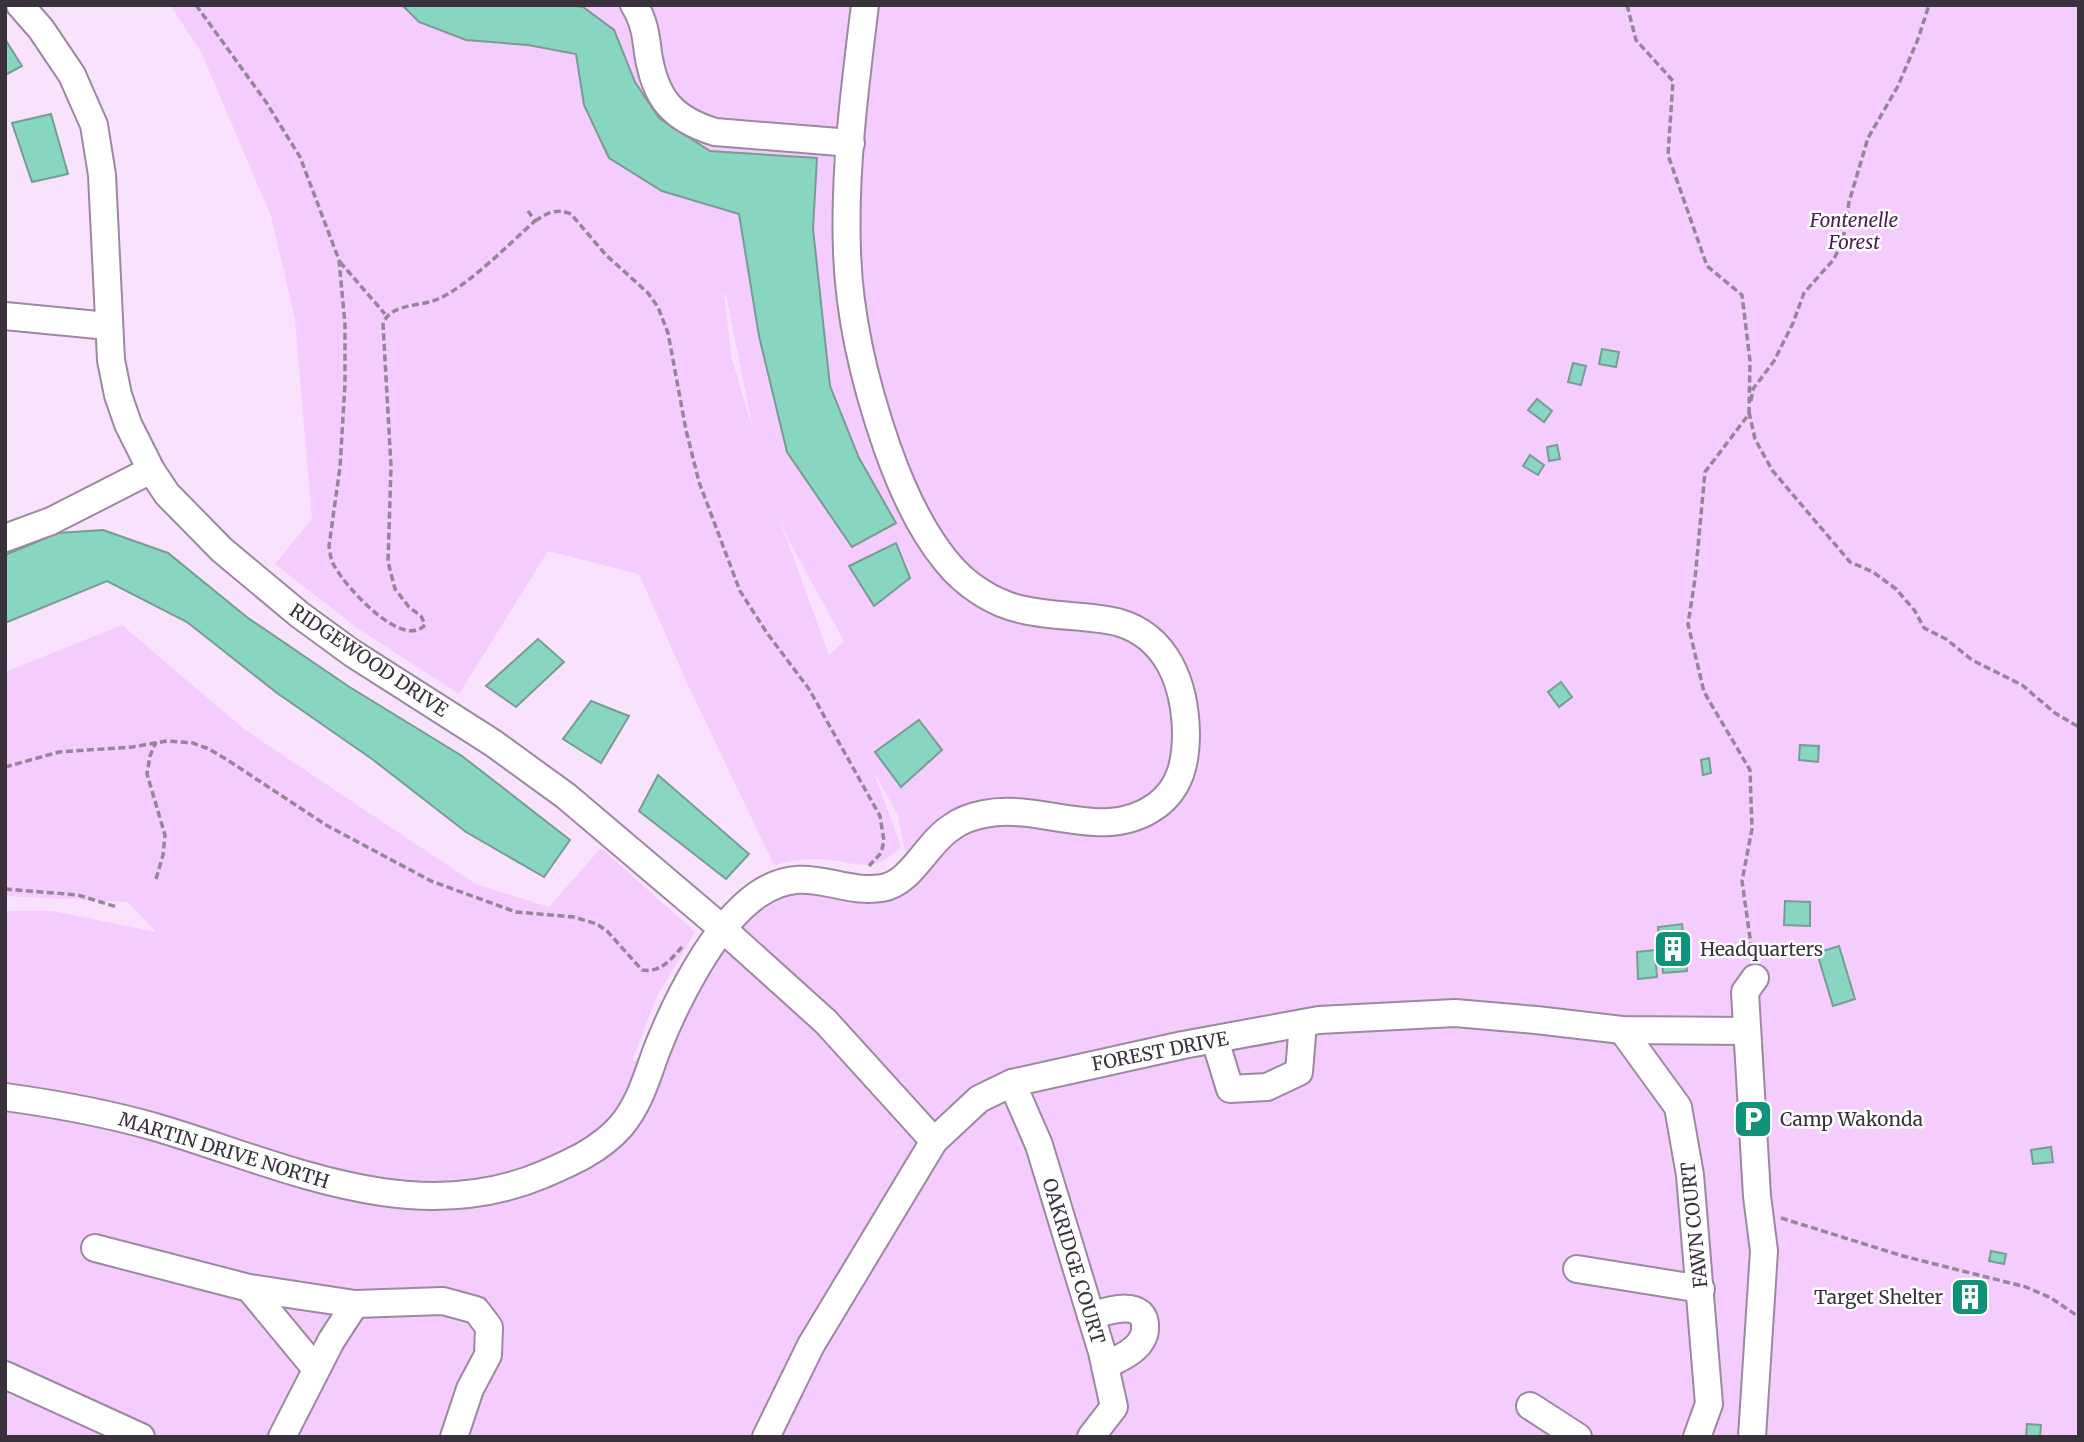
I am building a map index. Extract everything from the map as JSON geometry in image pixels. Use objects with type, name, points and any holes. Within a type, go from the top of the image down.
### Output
[{"type":"street","name":"RIDGEWOOD DRIVE","points":[[20,5],[41,29],[72,75],[94,125],[102,174],[111,360],[118,395],[128,424],[151,470],[167,494],[188,518],[260,583],[352,653],[493,743],[566,796],[716,923],[826,1022],[934,1141]]},
{"type":"street","points":[[634,5],[643,24],[656,87],[670,108],[680,117],[715,132],[851,143]]},
{"type":"street","name":"MARTIN DRIVE NORTH","points":[[5,1097],[103,1113],[331,1183],[425,1196],[454,1197],[502,1189],[576,1161],[599,1147],[628,1118],[677,1002],[698,965],[716,923],[743,908],[759,894],[797,880],[818,880],[862,889],[894,885],[949,828],[987,813],[1026,813],[1102,823],[1134,817],[1149,811],[1171,793],[1184,767],[1186,727],[1181,688],[1172,666],[1159,646],[1133,628],[1115,622],[1022,610],[995,601],[971,585],[951,569],[934,546],[914,512],[894,466],[874,410],[856,330],[847,255],[846,211],[865,5]]},
{"type":"street","points":[[5,316],[108,326]]},
{"type":"street","points":[[5,538],[51,521],[151,470]]},
{"type":"street","points":[[1752,1437],[1764,1251],[1757,1196],[1745,992],[1755,978]]},
{"type":"street","name":"FOREST DRIVE","points":[[766,1437],[811,1345],[934,1141],[978,1099],[1012,1083],[1183,1045],[1303,1023],[1455,1013],[1622,1030],[1747,1031]]},
{"type":"street","points":[[1215,1041],[1230,1089],[1267,1087],[1299,1072],[1303,1023]]},
{"type":"street","name":"FAWN COURT","points":[[1622,1030],[1678,1107],[1690,1175],[1709,1404],[1697,1437]]},
{"type":"street","name":"OAKRIDGE COURT","points":[[1012,1083],[1039,1145],[1105,1366],[1114,1407],[1091,1437]]},
{"type":"street","points":[[95,1248],[249,1288],[355,1304],[443,1301],[476,1310],[488,1327],[488,1355],[470,1389],[454,1437]]},
{"type":"street","points":[[1577,1269],[1701,1289]]},
{"type":"street","points":[[249,1288],[316,1369]]},
{"type":"street","points":[[282,1437],[316,1369],[355,1304]]},
{"type":"street","points":[[1091,1316],[1115,1308],[1125,1308],[1135,1310],[1144,1320],[1145,1332],[1135,1348],[1105,1366]]},
{"type":"street","points":[[5,1375],[141,1437]]},
{"type":"street","points":[[1530,1406],[1578,1437]]},
{"type":"path","points":[[196,5],[266,103],[300,157],[338,260],[345,324],[345,384],[340,467],[329,546],[331,557],[341,577],[384,621],[395,627],[415,631],[422,629],[424,620],[394,589],[388,562],[391,466],[382,333],[386,315],[397,309],[411,308],[439,299],[452,292],[549,212],[564,211],[571,214],[606,255],[648,293],[658,307],[668,333],[686,430],[699,482],[740,591],[809,689],[880,816],[884,841],[881,853],[867,868]]},
{"type":"path","points":[[1627,5],[1636,40],[1673,81],[1668,155],[1707,266],[1742,295],[1750,361],[1749,414],[1755,439],[1772,470],[1850,562],[1873,572],[1896,589],[1915,611],[1924,628],[1946,639],[1972,660],[2022,685],[2055,713],[2079,727]]},
{"type":"path","points":[[1755,978],[1742,881],[1752,829],[1750,770],[1704,692],[1688,624],[1695,579],[1704,472],[1749,414],[1754,389],[1774,360],[1804,293],[1834,259],[1843,240],[1849,202],[1868,138],[1898,86],[1918,39],[1928,5]]},
{"type":"path","points":[[528,211],[535,221]]},
{"type":"path","points":[[338,260],[386,315]]},
{"type":"path","points":[[5,767],[59,752],[132,747],[156,742],[193,743],[209,748],[326,825],[403,868],[443,886],[516,912],[574,917],[597,924],[607,930],[642,970],[662,967],[716,923]]},
{"type":"path","points":[[156,742],[149,756],[147,774],[165,835],[163,855],[156,878]]},
{"type":"path","points":[[5,889],[78,895],[117,907]]},
{"type":"path","points":[[1757,1196],[1767,1209],[1778,1217],[1863,1241],[1903,1256],[2026,1287],[2051,1298],[2079,1317]]},
{"type":"green space","name":"Fontenelle Forest","points":[[170,5],[2079,5],[2079,1437],[5,1437],[5,911],[53,911],[156,932],[128,902],[5,896],[5,672],[122,625],[244,729],[476,884],[549,907],[601,848],[695,932],[657,996],[632,1061],[639,1060],[666,996],[686,960],[741,900],[877,880],[907,863],[898,815],[873,770],[901,846],[891,856],[870,864],[813,859],[774,865],[687,683],[639,574],[548,551],[459,694],[357,628],[275,564],[312,519],[295,319],[271,216],[201,52]],"holes":[[[724,294],[726,295],[753,430],[732,359]],[[776,510],[788,539],[844,641],[829,655]]]},
{"type":"building","points":[[402,5],[583,7],[614,30],[635,82],[659,118],[710,151],[817,158],[813,229],[830,386],[859,458],[896,523],[852,547],[787,452],[759,336],[739,214],[662,191],[609,158],[584,105],[576,54],[528,45],[466,40],[419,22]]},
{"type":"building","points":[[5,39],[22,66],[5,75]]},
{"type":"building","points":[[51,114],[68,174],[32,182],[12,123]]},
{"type":"building","points":[[1602,349],[1619,352],[1616,367],[1599,364]]},
{"type":"building","points":[[1573,363],[1586,366],[1581,385],[1568,382]]},
{"type":"building","points":[[1537,399],[1552,411],[1544,422],[1528,410]]},
{"type":"building","points":[[1557,445],[1560,459],[1549,461],[1547,447]]},
{"type":"building","points":[[1530,455],[1544,465],[1538,475],[1523,466]]},
{"type":"building","points":[[103,530],[168,553],[248,618],[348,686],[462,756],[570,840],[544,877],[466,832],[372,759],[277,693],[187,622],[107,581],[5,623],[5,555],[58,533]]},
{"type":"building","points":[[896,543],[910,578],[874,606],[849,566]]},
{"type":"building","points":[[538,639],[564,662],[516,707],[486,686]]},
{"type":"building","points":[[1561,682],[1572,697],[1559,707],[1548,692]]},
{"type":"building","points":[[591,701],[629,716],[601,763],[563,739]]},
{"type":"building","points":[[919,720],[942,750],[901,787],[875,752]]},
{"type":"building","points":[[1800,745],[1819,746],[1818,762],[1799,760]]},
{"type":"building","points":[[1709,758],[1711,773],[1703,775],[1701,760]]},
{"type":"building","points":[[658,775],[749,854],[726,879],[639,811]]},
{"type":"building","points":[[1785,901],[1810,902],[1810,926],[1784,925]]},
{"type":"building","name":"Headquarters","points":[[1682,924],[1687,971],[1663,973],[1658,927]]},
{"type":"building","points":[[1839,946],[1855,999],[1833,1006],[1817,953]]},
{"type":"building","points":[[1655,950],[1657,977],[1638,979],[1637,952]]},
{"type":"building","points":[[2051,1147],[2053,1162],[2033,1164],[2031,1150]]},
{"type":"building","points":[[1991,1251],[2006,1254],[2004,1264],[1989,1261]]},
{"type":"building","name":"Target Shelter","points":[[1968,1283],[1983,1293],[1973,1310],[1957,1301]]},
{"type":"building","points":[[2027,1424],[2041,1425],[2040,1437],[2026,1437]]},
{"type":"place","name":"Headquarters","points":[[1673,949]]},
{"type":"place","name":"Camp Wakonda","points":[[1753,1119]]},
{"type":"place","name":"Target Shelter","points":[[1970,1297]]}]
